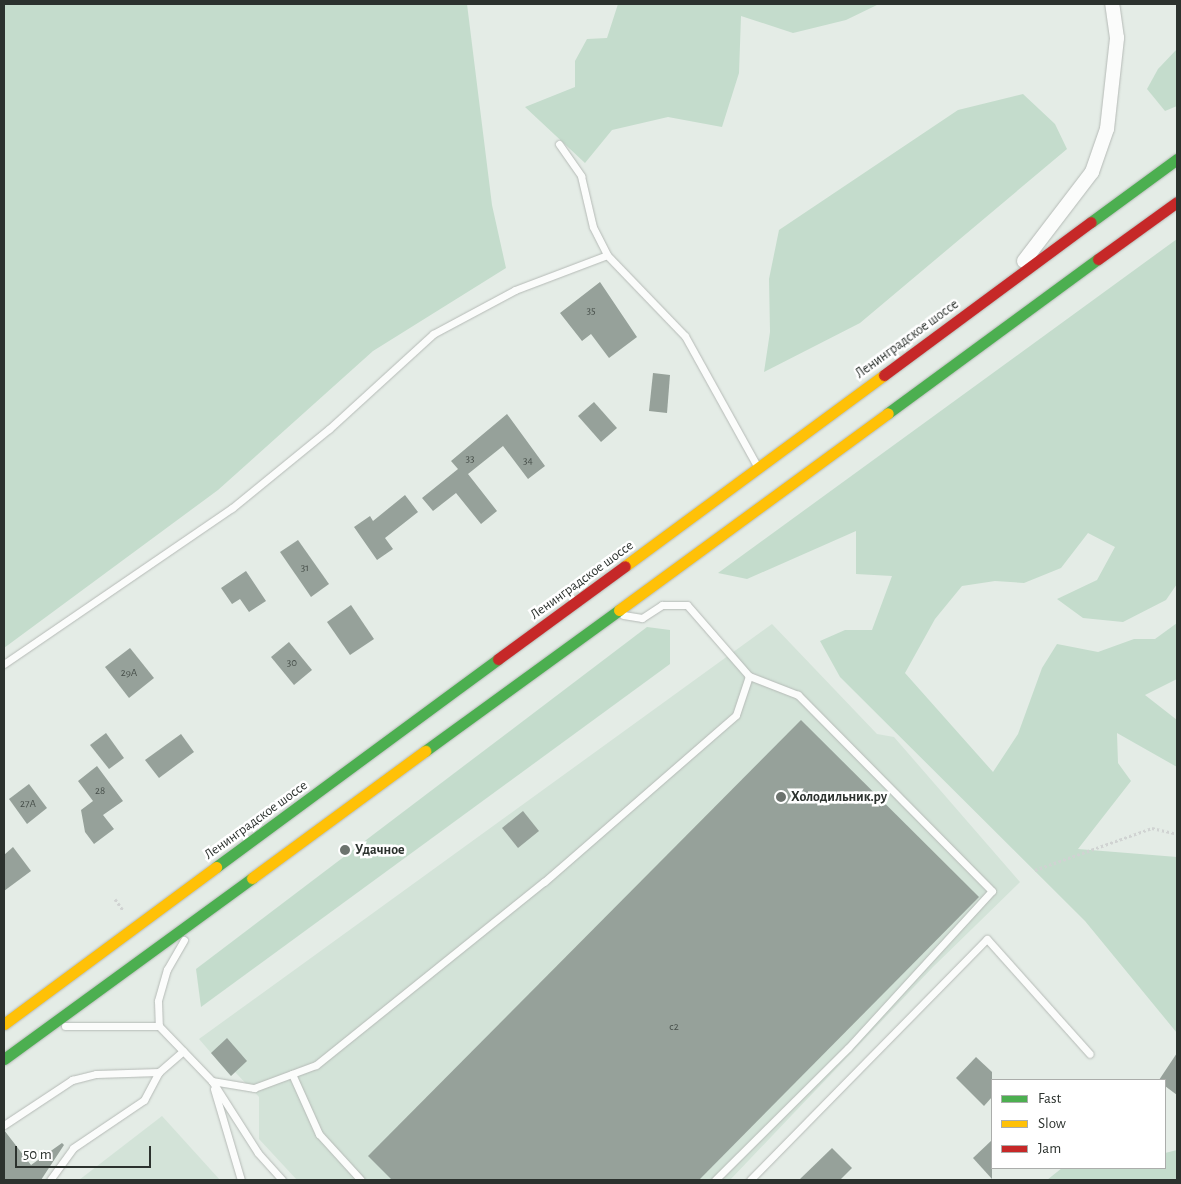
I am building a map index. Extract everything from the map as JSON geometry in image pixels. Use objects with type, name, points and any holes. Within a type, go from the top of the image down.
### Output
[{"type":"highway","name":"Ленинградское шоссе","points":[[4,1024],[1177,160]]},
{"type":"highway","points":[[4,1059],[1177,202]]},
{"type":"street","points":[[1006,285],[1092,172],[1107,129],[1115,87],[1117,38],[1112,4]]},
{"type":"lane","points":[[559,144],[581,176],[593,227],[607,255],[685,336],[758,468]]},
{"type":"lane","points":[[4,664],[232,508],[329,429],[432,334],[515,290],[607,255]]},
{"type":"lane","points":[[612,614],[642,618],[662,605],[687,605],[749,676],[798,696],[992,891],[848,1048],[715,1180]]},
{"type":"lane","points":[[212,1081],[254,1088],[316,1065],[544,882],[736,715],[749,676]]},
{"type":"lane","points":[[196,918],[167,969],[158,1001],[159,1026],[212,1081],[258,1153],[282,1180]]},
{"type":"lane","points":[[750,1180],[987,939],[1090,1054]]},
{"type":"lane","points":[[44,1029],[92,1023],[159,1026]]},
{"type":"lane","points":[[50,1180],[73,1148],[144,1100],[159,1072],[183,1051]]},
{"type":"lane","points":[[4,1125],[72,1080],[159,1072]]},
{"type":"lane","points":[[292,1074],[319,1134],[361,1180]]},
{"type":"lane","points":[[212,1081],[241,1180]]},
{"type":"path","points":[[1035,870],[1152,828],[1177,834]]},
{"type":"path","points":[[115,899],[125,912]]},
{"type":"shaded area","points":[[4,4],[467,4],[492,205],[506,268],[373,351],[218,490],[4,648]]},
{"type":"shaded area","points":[[618,4],[879,4],[846,20],[793,33],[741,16],[739,73],[722,127],[668,117],[612,130],[585,163],[525,107],[575,87],[575,61],[587,39],[607,38]]},
{"type":"shaded area","points":[[1177,49],[1177,106],[1165,111],[1147,89],[1158,69]]},
{"type":"shaded area","points":[[1023,94],[1055,124],[1067,149],[860,323],[764,372],[770,332],[769,279],[779,230],[958,110]]},
{"type":"shaded area","points":[[1177,239],[1177,584],[1166,600],[1123,622],[1083,618],[1057,599],[1097,580],[1115,547],[1088,533],[1061,568],[1024,583],[995,581],[962,586],[935,619],[905,673],[993,772],[1018,734],[1042,668],[1057,644],[1098,652],[1134,639],[1155,639],[1177,623],[1177,679],[1145,695],[1177,720],[1177,767],[1117,733],[1118,763],[1131,781],[1078,849],[1177,857],[1177,1033],[1085,921],[840,677],[820,641],[845,630],[872,630],[892,576],[856,574],[856,531],[747,579],[718,573]]},
{"type":"shaded area","points":[[772,624],[877,734],[894,737],[1020,882],[933,967],[730,1180],[297,1180],[259,1139],[259,1097],[235,1072],[231,1076],[199,1039]]},
{"type":"shaded area","points":[[647,627],[670,630],[670,664],[201,1007],[196,969]]},
{"type":"shaded area","points":[[162,1116],[220,1180],[79,1180]]},
{"type":"shaded area","points":[[1177,1150],[1177,1180],[1047,1180],[1061,1169],[1166,1169],[1166,1153]]},
{"type":"building","points":[[600,282],[637,337],[609,358],[591,334],[582,341],[560,313]]},
{"type":"building","points":[[653,373],[670,375],[667,413],[649,411]]},
{"type":"building","points":[[594,402],[617,428],[601,442],[578,416]]},
{"type":"building","points":[[507,414],[545,466],[528,479],[503,446],[468,474],[497,511],[481,524],[456,493],[433,511],[422,498],[458,469],[451,461]]},
{"type":"building","points":[[405,495],[418,512],[385,538],[393,549],[377,560],[354,527],[370,516],[373,521]]},
{"type":"building","points":[[298,540],[329,584],[311,597],[280,552]]},
{"type":"building","points":[[246,571],[266,601],[249,612],[240,599],[232,604],[221,588]]},
{"type":"building","points":[[351,605],[374,639],[350,655],[327,622]]},
{"type":"building","points":[[289,642],[312,670],[294,685],[271,657]]},
{"type":"building","points":[[130,648],[154,678],[129,698],[105,667]]},
{"type":"building","points":[[801,720],[979,897],[699,1180],[392,1180],[368,1156]]},
{"type":"building","points":[[106,733],[124,758],[109,769],[90,745]]},
{"type":"building","points":[[181,734],[194,752],[159,778],[145,760]]},
{"type":"building","points":[[97,766],[123,801],[103,815],[114,829],[94,844],[85,832],[81,810],[93,801],[78,781]]},
{"type":"building","points":[[29,784],[47,808],[27,824],[9,799]]},
{"type":"building","points":[[523,811],[539,831],[518,848],[502,828]]},
{"type":"building","points":[[13,847],[31,871],[4,891],[4,855]]},
{"type":"building","points":[[227,1038],[247,1061],[231,1076],[211,1053]]},
{"type":"building","points":[[1177,1053],[1177,1095],[1166,1087],[1166,1079],[1160,1079]]},
{"type":"building","points":[[976,1057],[992,1072],[991,1098],[984,1106],[956,1078]]},
{"type":"building","points":[[4,1130],[31,1165],[62,1143],[64,1145],[41,1180],[4,1180]]},
{"type":"building","points":[[991,1141],[992,1179],[973,1158]]},
{"type":"building","points":[[832,1148],[852,1168],[840,1180],[799,1180]]},
{"type":"traffic: fast","points":[[1091,222],[1177,159]]},
{"type":"traffic: fast","points":[[888,413],[1098,259]]},
{"type":"traffic: fast","points":[[425,751],[619,610]]},
{"type":"traffic: fast","points":[[216,867],[498,659]]},
{"type":"traffic: fast","points":[[4,1059],[252,878]]},
{"type":"traffic: slow","points":[[625,566],[884,375]]},
{"type":"traffic: slow","points":[[619,610],[888,413]]},
{"type":"traffic: slow","points":[[252,878],[425,751]]},
{"type":"traffic: slow","points":[[4,1024],[216,867]]},
{"type":"traffic: jam","points":[[1098,259],[1177,202]]},
{"type":"traffic: jam","points":[[884,375],[1091,222]]},
{"type":"traffic: jam","points":[[498,659],[625,566]]},
{"type":"place","name":"Холодильник.ру","points":[[781,797]]},
{"type":"place","name":"Удачное","points":[[345,850]]}]
